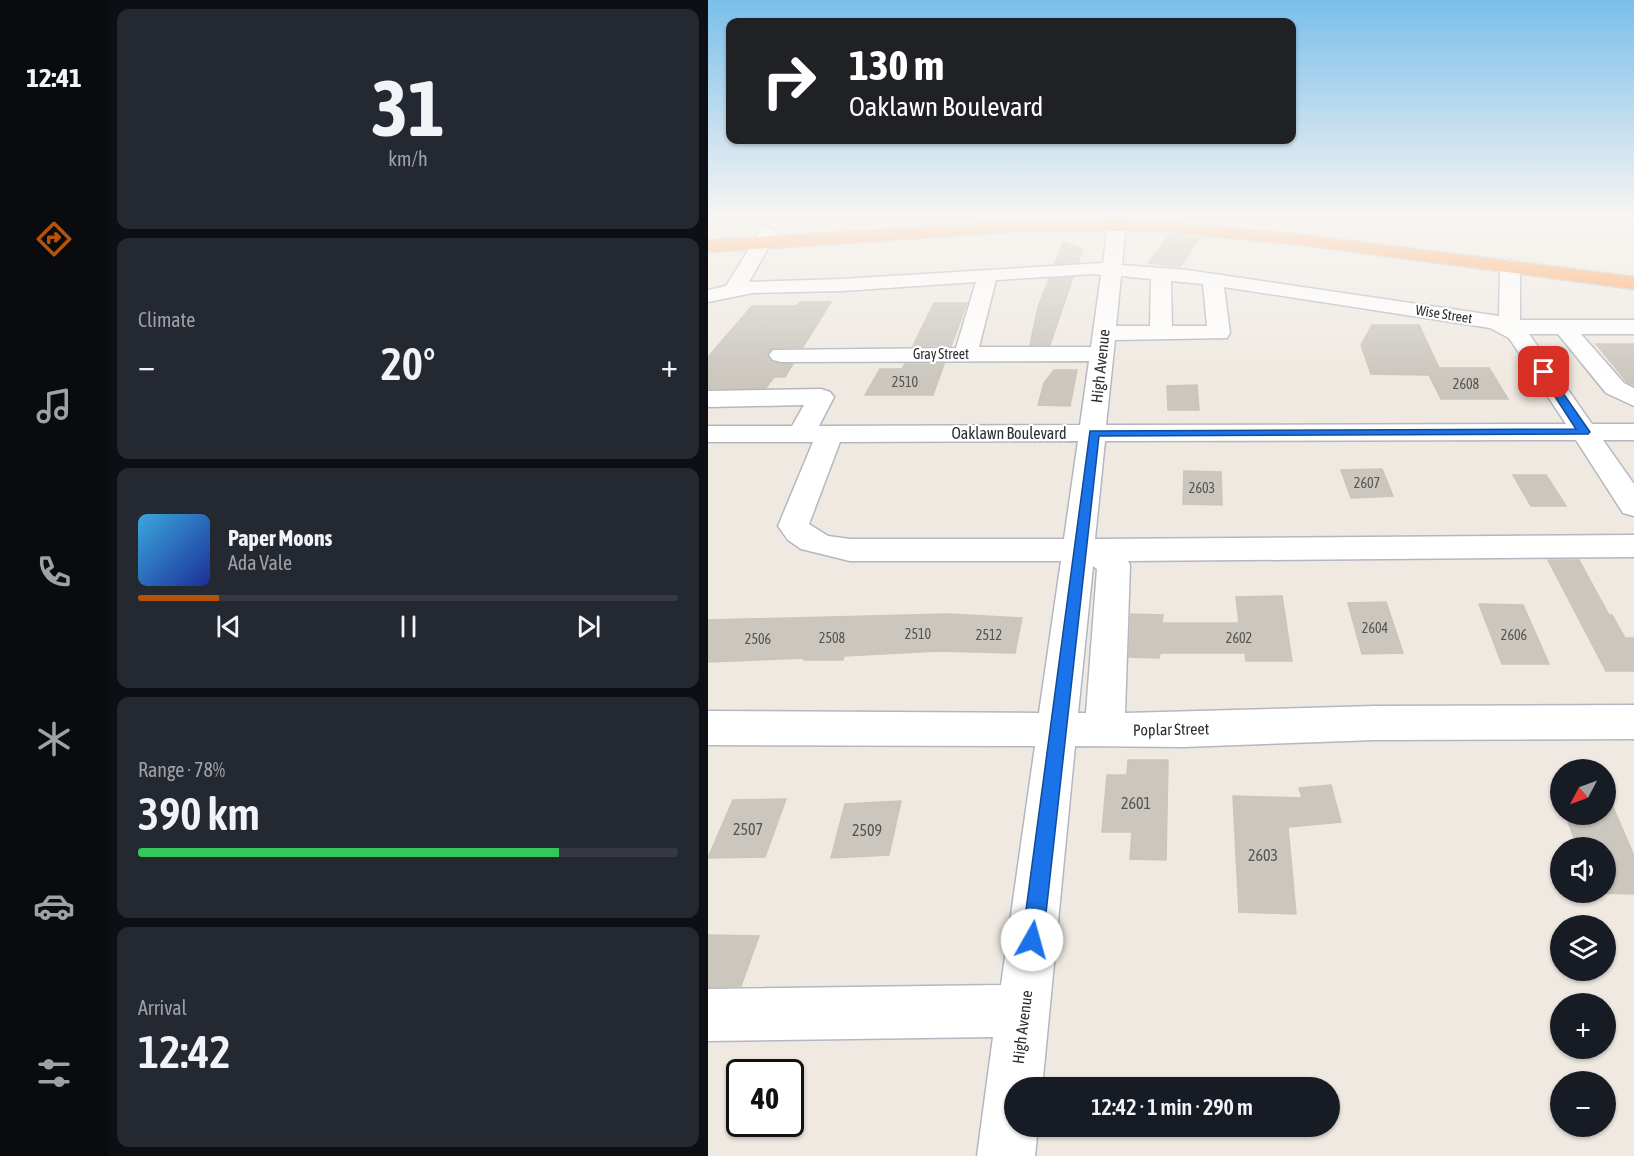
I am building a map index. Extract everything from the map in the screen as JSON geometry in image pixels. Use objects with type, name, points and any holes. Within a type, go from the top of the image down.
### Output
[{"type":"highway","points":[[1539,270],[1634,283]]},
{"type":"street","points":[[734,290],[746,270]]},
{"type":"street","name":"Wise Street","points":[[708,296],[734,290],[1035,270]]},
{"type":"street","name":"Wise Street","points":[[1108,270],[1161,273],[1438,312],[1508,327],[1634,327]]},
{"type":"street","name":"High Avenue","points":[[1016,1077],[1059,729],[1111,270]]},
{"type":"street","points":[[1510,270],[1508,282],[1512,315],[1508,327],[1517,333],[1634,506]]},
{"type":"street","points":[[966,354],[988,273]]},
{"type":"street","points":[[1161,273],[1161,333]]},
{"type":"street","name":"Gray Street","points":[[781,355],[966,354],[1102,344],[1161,333],[1219,333],[1213,280]]},
{"type":"street","points":[[1564,327],[1615,388],[1634,398]]},
{"type":"street","points":[[708,399],[821,397],[815,434],[793,525],[804,539],[820,546],[850,550],[1634,546]]},
{"type":"street","name":"Oaklawn Boulevard","points":[[708,434],[1634,432]]},
{"type":"street","points":[[1080,550],[1101,556],[1114,565],[1104,730]]},
{"type":"street","name":"Poplar Street","points":[[708,728],[1183,730],[1375,723],[1634,722]]},
{"type":"street","points":[[708,1015],[1024,1011]]},
{"type":"street","name":"High Avenue","points":[[1006,1156],[1008,1137]]},
{"type":"building","points":[[1073,277],[1050,345],[1030,345],[1038,307],[1049,279]]},
{"type":"building","points":[[800,302],[831,302],[803,347],[773,348],[767,354],[772,362],[793,364],[785,377],[774,377],[766,388],[708,389],[708,357],[752,306],[797,306]]},
{"type":"building","points":[[934,303],[967,303],[951,346],[913,346]]},
{"type":"building","points":[[1372,325],[1419,325],[1439,368],[1489,368],[1508,399],[1441,399],[1429,375],[1371,374],[1361,345]]},
{"type":"building","points":[[1596,344],[1634,344],[1634,385],[1627,382]]},
{"type":"building","points":[[905,364],[944,364],[933,395],[865,395],[880,369],[902,369]]},
{"type":"building","points":[[1054,370],[1077,370],[1070,406],[1038,405],[1044,383]]},
{"type":"building","points":[[1197,385],[1199,410],[1168,410],[1167,386]]},
{"type":"building","points":[[1382,469],[1393,496],[1351,498],[1341,470]]},
{"type":"building","points":[[1184,471],[1221,472],[1222,505],[1183,504]]},
{"type":"building","points":[[1513,475],[1546,475],[1566,506],[1531,506]]},
{"type":"building","points":[[1548,560],[1579,560],[1609,615],[1612,615],[1625,638],[1634,638],[1634,671],[1606,671]]},
{"type":"building","points":[[1282,596],[1292,661],[1246,661],[1245,653],[1160,653],[1159,658],[1129,657],[1131,614],[1163,615],[1162,623],[1239,623],[1236,597]]},
{"type":"building","points":[[1386,602],[1403,653],[1362,654],[1348,603]]},
{"type":"building","points":[[1479,604],[1523,605],[1549,664],[1502,664]]},
{"type":"building","points":[[947,614],[1022,618],[1015,653],[938,651],[844,656],[843,660],[804,660],[805,658],[708,662],[708,620]]},
{"type":"building","points":[[1128,760],[1168,760],[1166,860],[1130,859],[1132,832],[1102,832],[1107,775],[1127,775]]},
{"type":"building","points":[[1331,785],[1341,822],[1288,827],[1296,914],[1239,912],[1233,796],[1302,798],[1299,788]]},
{"type":"building","points":[[786,799],[765,857],[708,858],[733,800]]},
{"type":"building","points":[[901,801],[889,855],[831,858],[845,804]]},
{"type":"building","points":[[1616,814],[1634,856],[1634,894],[1616,894],[1616,837],[1574,837],[1569,825],[1616,825]]},
{"type":"building","points":[[708,935],[759,936],[741,986],[708,987]]},
{"type":"route","points":[[1032,940],[1094,433],[1584,432],[1544,372]]}]
